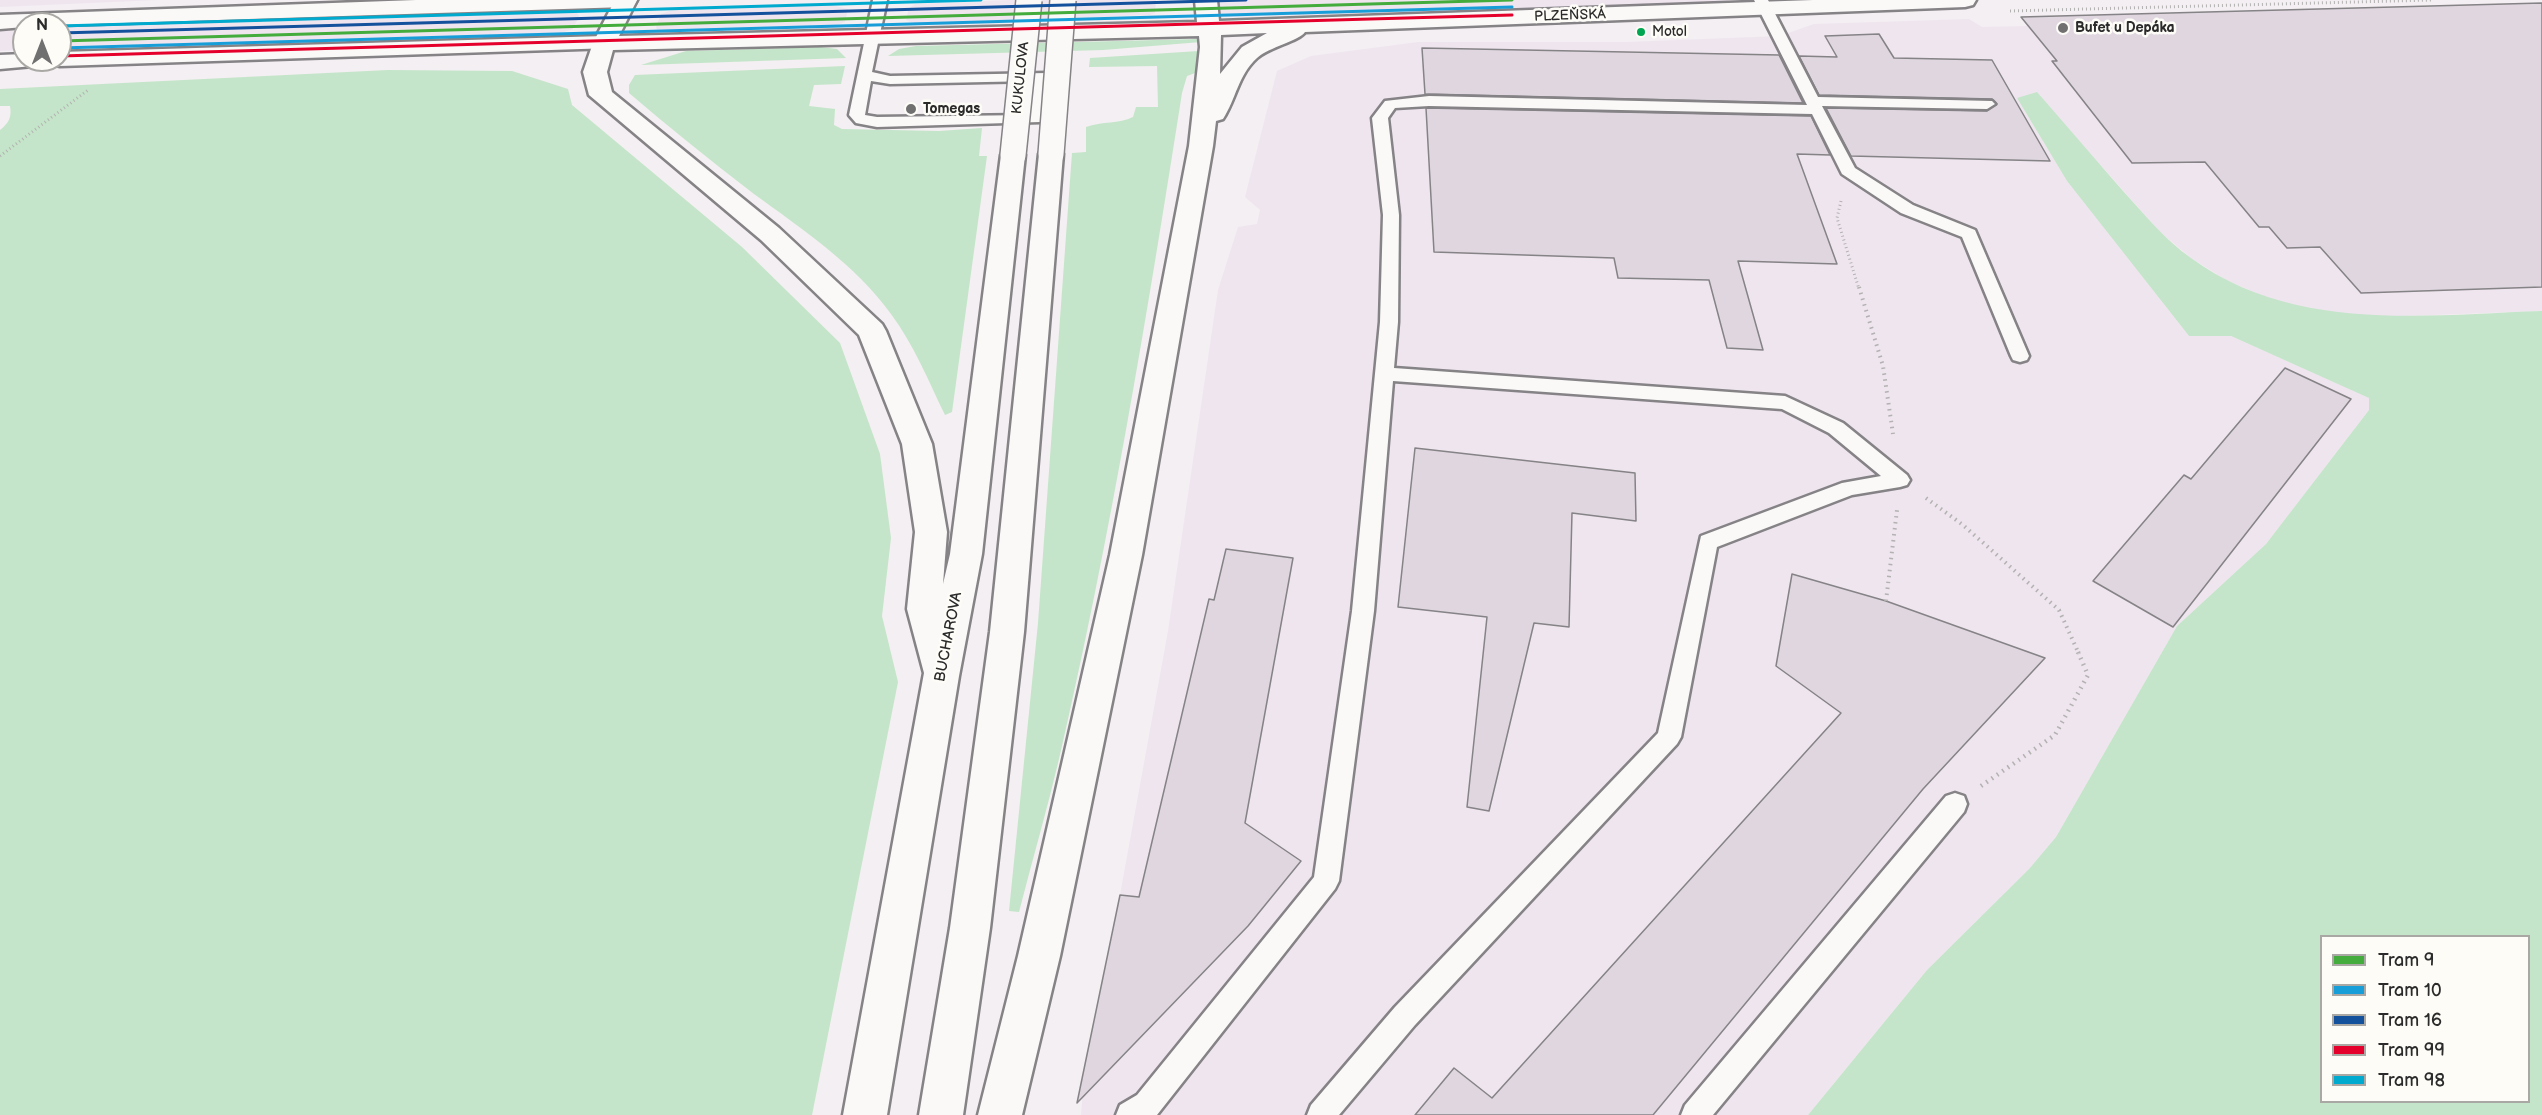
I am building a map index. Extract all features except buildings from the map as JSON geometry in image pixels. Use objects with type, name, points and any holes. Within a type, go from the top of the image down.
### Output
[{"type":"main road","points":[[626,0],[604,43],[595,72],[601,95],[770,234],[872,331],[917,444],[931,532],[924,609],[941,676]]},
{"type":"main road","points":[[0,22],[114,16],[634,0]]},
{"type":"main road","name":"KUKULOVA","points":[[1013,155],[1029,0]]},
{"type":"main road","points":[[941,1115],[970,928],[1005,644],[1051,154],[1063,0]]},
{"type":"main road","points":[[1000,1115],[1039,956],[1126,555],[1201,146],[1210,47],[1206,0]]},
{"type":"main road","name":"PLZEŇSKÁ","points":[[72,59],[871,36],[956,36],[1629,14],[1763,4],[1965,0]]},
{"type":"main road","points":[[1201,146],[1226,82],[1245,54],[1284,35],[1334,23]]},
{"type":"main road","name":"BUCHAROVA","points":[[865,1115],[941,676],[966,554],[1013,155]]},
{"type":"lane","points":[[864,75],[890,80],[1042,76],[1035,119],[878,122],[861,120],[856,115],[871,36],[880,0]]},
{"type":"lane","points":[[1763,4],[1848,171],[1907,209],[1970,234],[2020,356]]},
{"type":"lane","points":[[1130,1115],[1147,1105],[1326,881],[1363,611],[1389,322],[1391,215],[1380,118],[1390,104],[1429,101],[1815,105],[1987,104]]},
{"type":"lane","points":[[1384,374],[1785,403],[1836,428],[1900,480]]},
{"type":"lane","points":[[1321,1115],[1405,1016],[1669,737],[1708,542],[1849,488],[1900,480]]},
{"type":"lane","points":[[1695,1115],[1955,804]]},
{"type":"path","points":[[2010,11],[2432,0]]},
{"type":"path","points":[[0,156],[89,90]]},
{"type":"path","points":[[1848,171],[1837,218],[1883,366],[1900,480],[1886,601]]},
{"type":"path","points":[[1900,480],[1963,525],[2060,610],[2088,675],[2055,735],[1955,804]]},
{"type":"shaded area","points":[[0,0],[158,0],[0,7]]},
{"type":"shaded area","points":[[1008,0],[1156,0],[1155,13],[1150,15],[915,24],[906,20],[909,8],[915,4]]},
{"type":"shaded area","points":[[1219,0],[1729,0],[1723,4],[1226,17],[1219,14]]},
{"type":"shaded area","points":[[2542,3],[2542,311],[2378,317],[2322,311],[2270,299],[2226,280],[2191,258],[2159,231],[2105,170],[2017,98],[2067,181],[2189,336],[2231,336],[2370,398],[2369,410],[2266,544],[2177,626],[2056,837],[2029,869],[1927,970],[1808,1115],[1081,1115],[1085,1063],[1120,895],[1168,631],[1218,290],[1238,227],[1257,224],[1260,210],[1245,197],[1277,71],[1311,56],[1418,42],[1627,42],[1780,36],[1814,24],[1969,19],[1982,27],[2027,26],[2021,17]]},
{"type":"shaded area","points":[[832,5],[848,9],[845,22],[830,27],[664,31],[657,30],[656,27],[661,14],[675,9]]},
{"type":"shaded area","points":[[567,12],[577,13],[579,16],[573,29],[555,35],[72,48],[72,27]]},
{"type":"shaded area","points":[[12,30],[12,50],[0,51],[0,31]]},
{"type":"green space","points":[[1196,39],[1201,42],[1103,50],[888,56],[899,49],[916,46]]},
{"type":"green space","points":[[821,47],[837,49],[846,58],[641,65],[686,51]]},
{"type":"green space","points":[[1199,51],[1195,73],[1187,76],[1182,93],[1126,427],[1077,676],[1054,778],[1019,912],[1009,911],[1038,623],[1072,153],[1086,152],[1086,127],[1133,117],[1136,107],[1158,107],[1157,66],[1089,67],[1090,58]]},
{"type":"green space","points":[[845,66],[841,84],[814,85],[809,106],[835,109],[834,125],[842,129],[939,131],[982,128],[979,156],[987,156],[952,412],[945,415],[907,338],[891,314],[862,280],[827,249],[675,132],[629,93],[629,85],[635,75]]},
{"type":"green space","points":[[388,70],[512,71],[568,89],[572,105],[742,247],[840,343],[880,454],[891,538],[882,616],[898,682],[812,1115],[0,1115],[0,130],[8,122],[11,113],[10,106],[0,106],[0,89]]},
{"type":"green space","points":[[2037,92],[2164,235],[2191,258],[2231,282],[2273,298],[2316,309],[2360,314],[2406,316],[2542,311],[2542,1115],[1808,1115],[1927,970],[2029,869],[2056,837],[2177,626],[2266,544],[2369,410],[2369,398],[2231,336],[2189,336],[2067,181],[2017,98]]},
{"type":"tram line","name":"98","points":[[72,26],[981,0]]},
{"type":"tram line","name":"16","points":[[72,33],[1246,0]]},
{"type":"tram line","name":"9","points":[[72,41],[1512,0]]},
{"type":"tram line","name":"10","points":[[72,48],[1512,7]]},
{"type":"tram line","name":"99","points":[[72,56],[1512,15]]},
{"type":"place","name":"Bufet u Depáka","points":[[2063,28]]},
{"type":"place","name":"Motol","points":[[1641,32]]},
{"type":"place","name":"Tomegas","points":[[911,109]]}]
